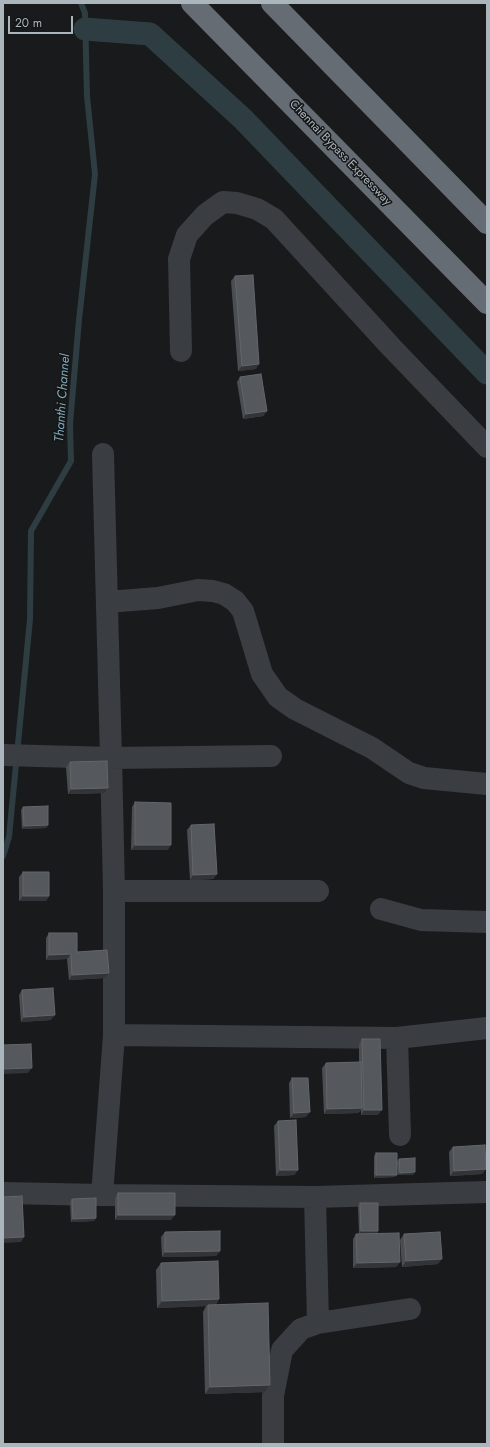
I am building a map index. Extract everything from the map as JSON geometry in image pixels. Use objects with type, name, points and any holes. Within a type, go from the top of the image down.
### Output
[{"type":"highway","name":"Chennai Bypass Expressway","points":[[192,3],[487,303]]},
{"type":"highway","points":[[272,3],[487,223]]},
{"type":"street","points":[[181,351],[179,259],[187,235],[204,215],[223,202],[237,203],[257,209],[274,219],[392,348],[487,447]]},
{"type":"street","points":[[102,1195],[114,1035],[114,891],[103,454]]},
{"type":"street","points":[[107,602],[158,598],[198,590],[213,591],[224,594],[235,601],[243,611],[262,674],[278,696],[295,709],[372,748],[410,773],[424,778],[487,784]]},
{"type":"street","points":[[3,755],[111,758],[271,756]]},
{"type":"street","points":[[114,891],[318,892]]},
{"type":"street","points":[[381,910],[421,920],[487,922]]},
{"type":"street","points":[[114,1035],[397,1038],[487,1028]]},
{"type":"street","points":[[397,1038],[400,1135]]},
{"type":"street","points":[[3,1193],[315,1197],[487,1192]]},
{"type":"street","points":[[315,1197],[318,1324]]},
{"type":"street","points":[[273,1444],[273,1396],[282,1350],[301,1329],[318,1324],[410,1310]]},
{"type":"building","points":[[253,275],[259,364],[242,366],[235,276]]},
{"type":"building","points":[[261,374],[267,411],[246,414],[240,377]]},
{"type":"building","points":[[107,761],[108,788],[71,789],[70,762]]},
{"type":"building","points":[[135,802],[171,803],[171,845],[135,845]]},
{"type":"building","points":[[48,806],[48,825],[24,826],[23,807]]},
{"type":"building","points":[[214,824],[217,874],[193,875],[191,825]]},
{"type":"building","points":[[23,872],[49,872],[49,896],[23,896]]},
{"type":"building","points":[[49,933],[77,933],[77,952],[107,950],[109,973],[72,975],[71,954],[49,955]]},
{"type":"building","points":[[53,988],[55,1015],[24,1017],[22,990]]},
{"type":"building","points":[[362,1039],[380,1039],[382,1110],[364,1110]]},
{"type":"building","points":[[31,1044],[32,1068],[3,1069],[3,1045]]},
{"type":"building","points":[[361,1062],[362,1108],[327,1109],[326,1063]]},
{"type":"building","points":[[292,1078],[308,1078],[310,1112],[294,1113]]},
{"type":"building","points":[[296,1120],[298,1170],[280,1170],[278,1121]]},
{"type":"building","points":[[485,1145],[486,1169],[454,1171],[453,1147]]},
{"type":"building","points":[[376,1153],[397,1153],[397,1175],[376,1175]]},
{"type":"building","points":[[415,1158],[415,1172],[400,1173],[399,1159]]},
{"type":"building","points":[[118,1193],[175,1193],[175,1215],[118,1215]]},
{"type":"building","points":[[22,1196],[24,1237],[3,1238],[3,1197]]},
{"type":"building","points":[[96,1198],[96,1218],[73,1219],[72,1199]]},
{"type":"building","points":[[360,1203],[378,1203],[378,1231],[361,1231]]},
{"type":"building","points":[[220,1231],[220,1251],[165,1252],[165,1232]]},
{"type":"building","points":[[440,1232],[442,1259],[406,1261],[404,1234]]},
{"type":"building","points":[[399,1233],[400,1262],[357,1263],[356,1234]]},
{"type":"building","points":[[218,1261],[219,1299],[162,1301],[161,1263]]},
{"type":"building","points":[[268,1303],[270,1385],[210,1387],[208,1305]]},
{"type":"waterway","name":"Thanthi Channel","points":[[3,856],[9,837],[30,619],[31,531],[71,461],[70,424],[79,320],[95,174],[87,96],[85,13],[81,3]]},
{"type":"waterway","points":[[85,29],[150,34],[243,119],[487,373]]}]
